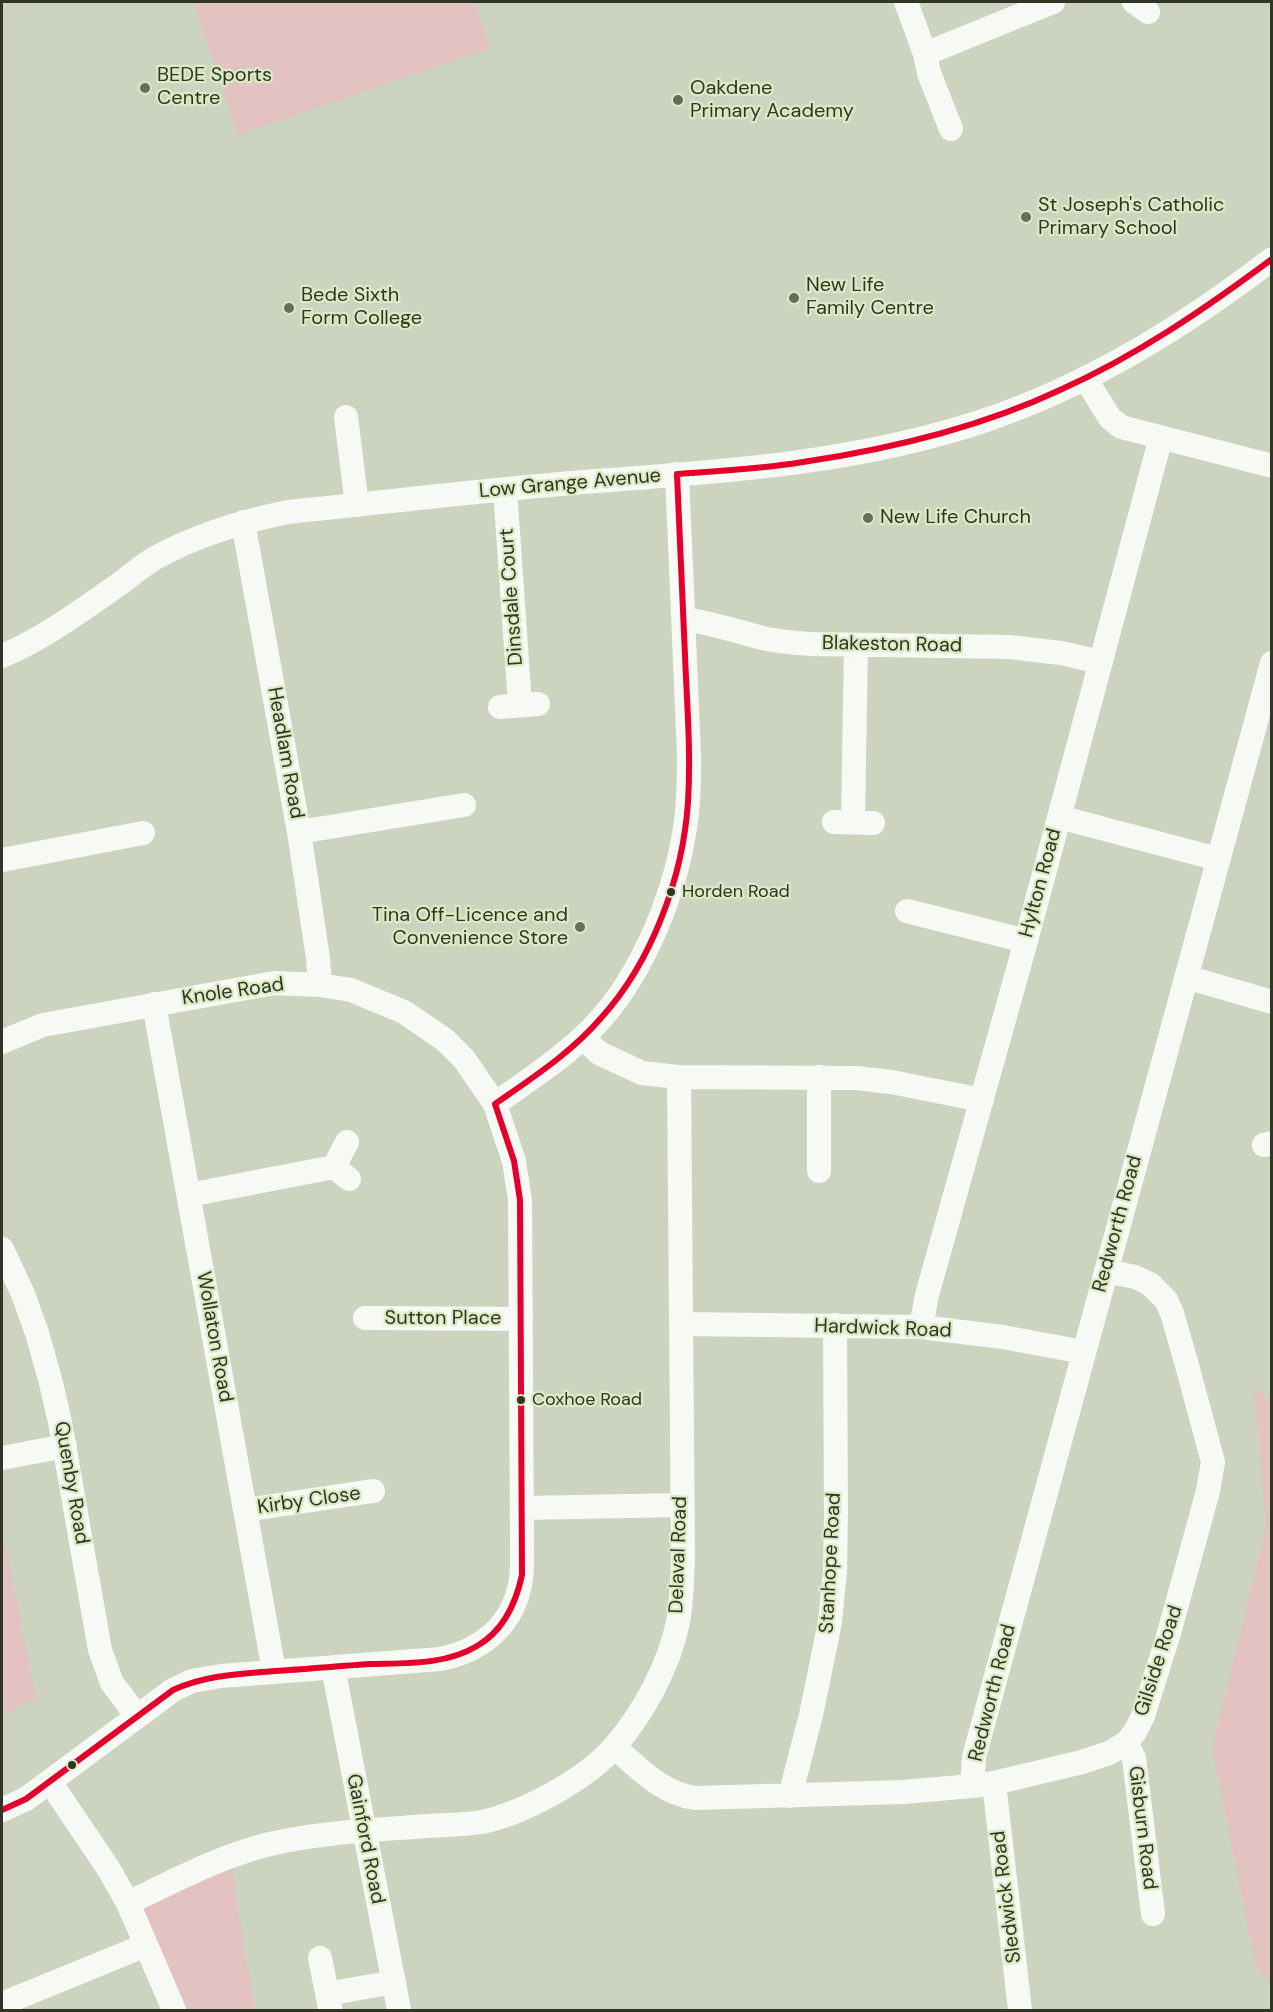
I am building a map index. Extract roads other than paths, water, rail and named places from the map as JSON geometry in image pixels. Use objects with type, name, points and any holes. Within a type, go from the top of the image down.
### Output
[{"type":"street","points":[[906,2],[925,54],[929,73],[951,129]]},
{"type":"street","points":[[925,54],[1053,2]]},
{"type":"street","name":"Low Grange Avenue","points":[[2,656],[17,650],[81,610],[155,559],[208,534],[243,522],[288,512],[505,489],[816,461],[921,438],[982,421],[1021,407],[1085,378],[1158,339],[1272,259]]},
{"type":"street","points":[[1085,378],[1110,418],[1121,427],[1272,466]]},
{"type":"street","points":[[346,417],[357,505]]},
{"type":"street","name":"Hylton Road","points":[[921,1328],[927,1295],[1026,941],[1161,437]]},
{"type":"street","points":[[495,1104],[583,1038],[620,995],[636,967],[665,902],[677,864],[685,829],[689,793],[677,474]]},
{"type":"street","name":"Dinsdale Court","points":[[505,489],[519,705]]},
{"type":"street","name":"Headlam Road","points":[[243,522],[299,832],[320,985]]},
{"type":"street","name":"Blakeston Road","points":[[684,619],[704,621],[769,639],[810,644],[1010,647],[1061,653],[1101,662]]},
{"type":"street","points":[[853,823],[856,645]]},
{"type":"street","name":"Redworth Road","points":[[983,1785],[974,1757],[1272,663]]},
{"type":"street","points":[[299,832],[469,805]]},
{"type":"street","points":[[1059,817],[1218,859]]},
{"type":"street","points":[[2,860],[144,833]]},
{"type":"street","points":[[906,915],[1026,941]]},
{"type":"street","points":[[1186,977],[1272,1002]]},
{"type":"street","name":"Knole Road","points":[[2,1041],[43,1025],[274,983],[320,985],[351,990],[404,1012],[445,1040],[464,1059],[495,1104],[514,1161],[520,1200],[522,1508],[522,1575],[519,1590],[512,1609],[492,1636],[477,1647],[458,1656],[432,1660],[274,1671],[192,1681],[173,1690],[26,1799],[2,1810]]},
{"type":"street","name":"Wollaton Road","points":[[154,1004],[274,1671]]},
{"type":"street","points":[[583,1038],[598,1053],[642,1073],[679,1077],[856,1078],[891,1082],[982,1100]]},
{"type":"street","name":"Delaval Road","points":[[128,1904],[230,1855],[290,1840],[364,1830],[480,1822],[507,1815],[556,1791],[580,1776],[614,1747],[644,1705],[670,1650],[682,1596],[679,1077]]},
{"type":"street","points":[[819,1077],[820,1172]]},
{"type":"street","points":[[189,1195],[342,1173],[347,1142]]},
{"type":"street","name":"Quenby Road","points":[[2,1248],[37,1333],[56,1401],[100,1650],[112,1683],[137,1716]]},
{"type":"street","name":"Gilside Road","points":[[1106,1271],[1135,1277],[1150,1284],[1166,1300],[1172,1313],[1213,1462],[1208,1491],[1169,1633],[1143,1716],[1126,1743]]},
{"type":"street","name":"Sutton Place","points":[[365,1318],[521,1319]]},
{"type":"street","name":"Hardwick Road","points":[[681,1324],[921,1328],[1003,1336],[1083,1352]]},
{"type":"street","name":"Stanhope Road","points":[[790,1796],[811,1715],[830,1622],[836,1527],[835,1325]]},
{"type":"street","points":[[2,1458],[64,1446]]},
{"type":"street","name":"Kirby Close","points":[[245,1510],[377,1491]]},
{"type":"street","points":[[522,1508],[682,1506]]},
{"type":"street","name":"Gainford Road","points":[[333,1667],[399,2010]]},
{"type":"street","points":[[614,1747],[663,1788],[679,1796],[695,1798],[904,1792],[983,1785],[1082,1762],[1109,1753],[1126,1743]]},
{"type":"street","name":"Gisburn Road","points":[[1126,1743],[1134,1758],[1153,1914]]},
{"type":"street","points":[[50,1782],[108,1868],[128,1904],[174,2010]]},
{"type":"street","name":"Sledwick Road","points":[[983,1785],[1020,2010]]},
{"type":"street","points":[[2,2004],[146,1945]]},
{"type":"street","points":[[320,1958],[329,2002],[394,1982]]},
{"type":"place","name":"BEDE Sports Centre","points":[[145,88]]},
{"type":"place","name":"Oakdene Primary Academy","points":[[678,100]]},
{"type":"place","name":"St Joseph's Catholic Primary School","points":[[1026,217]]},
{"type":"place","name":"New Life Family Centre","points":[[794,298]]},
{"type":"place","name":"Bede Sixth Form College","points":[[289,308]]},
{"type":"place","name":"New Life Church","points":[[868,518]]},
{"type":"place","name":"Horden Road","points":[[671,892]]},
{"type":"place","name":"Tina Off-Licence and Convenience Store","points":[[580,927]]},
{"type":"place","name":"Coxhoe Road","points":[[521,1400]]}]
